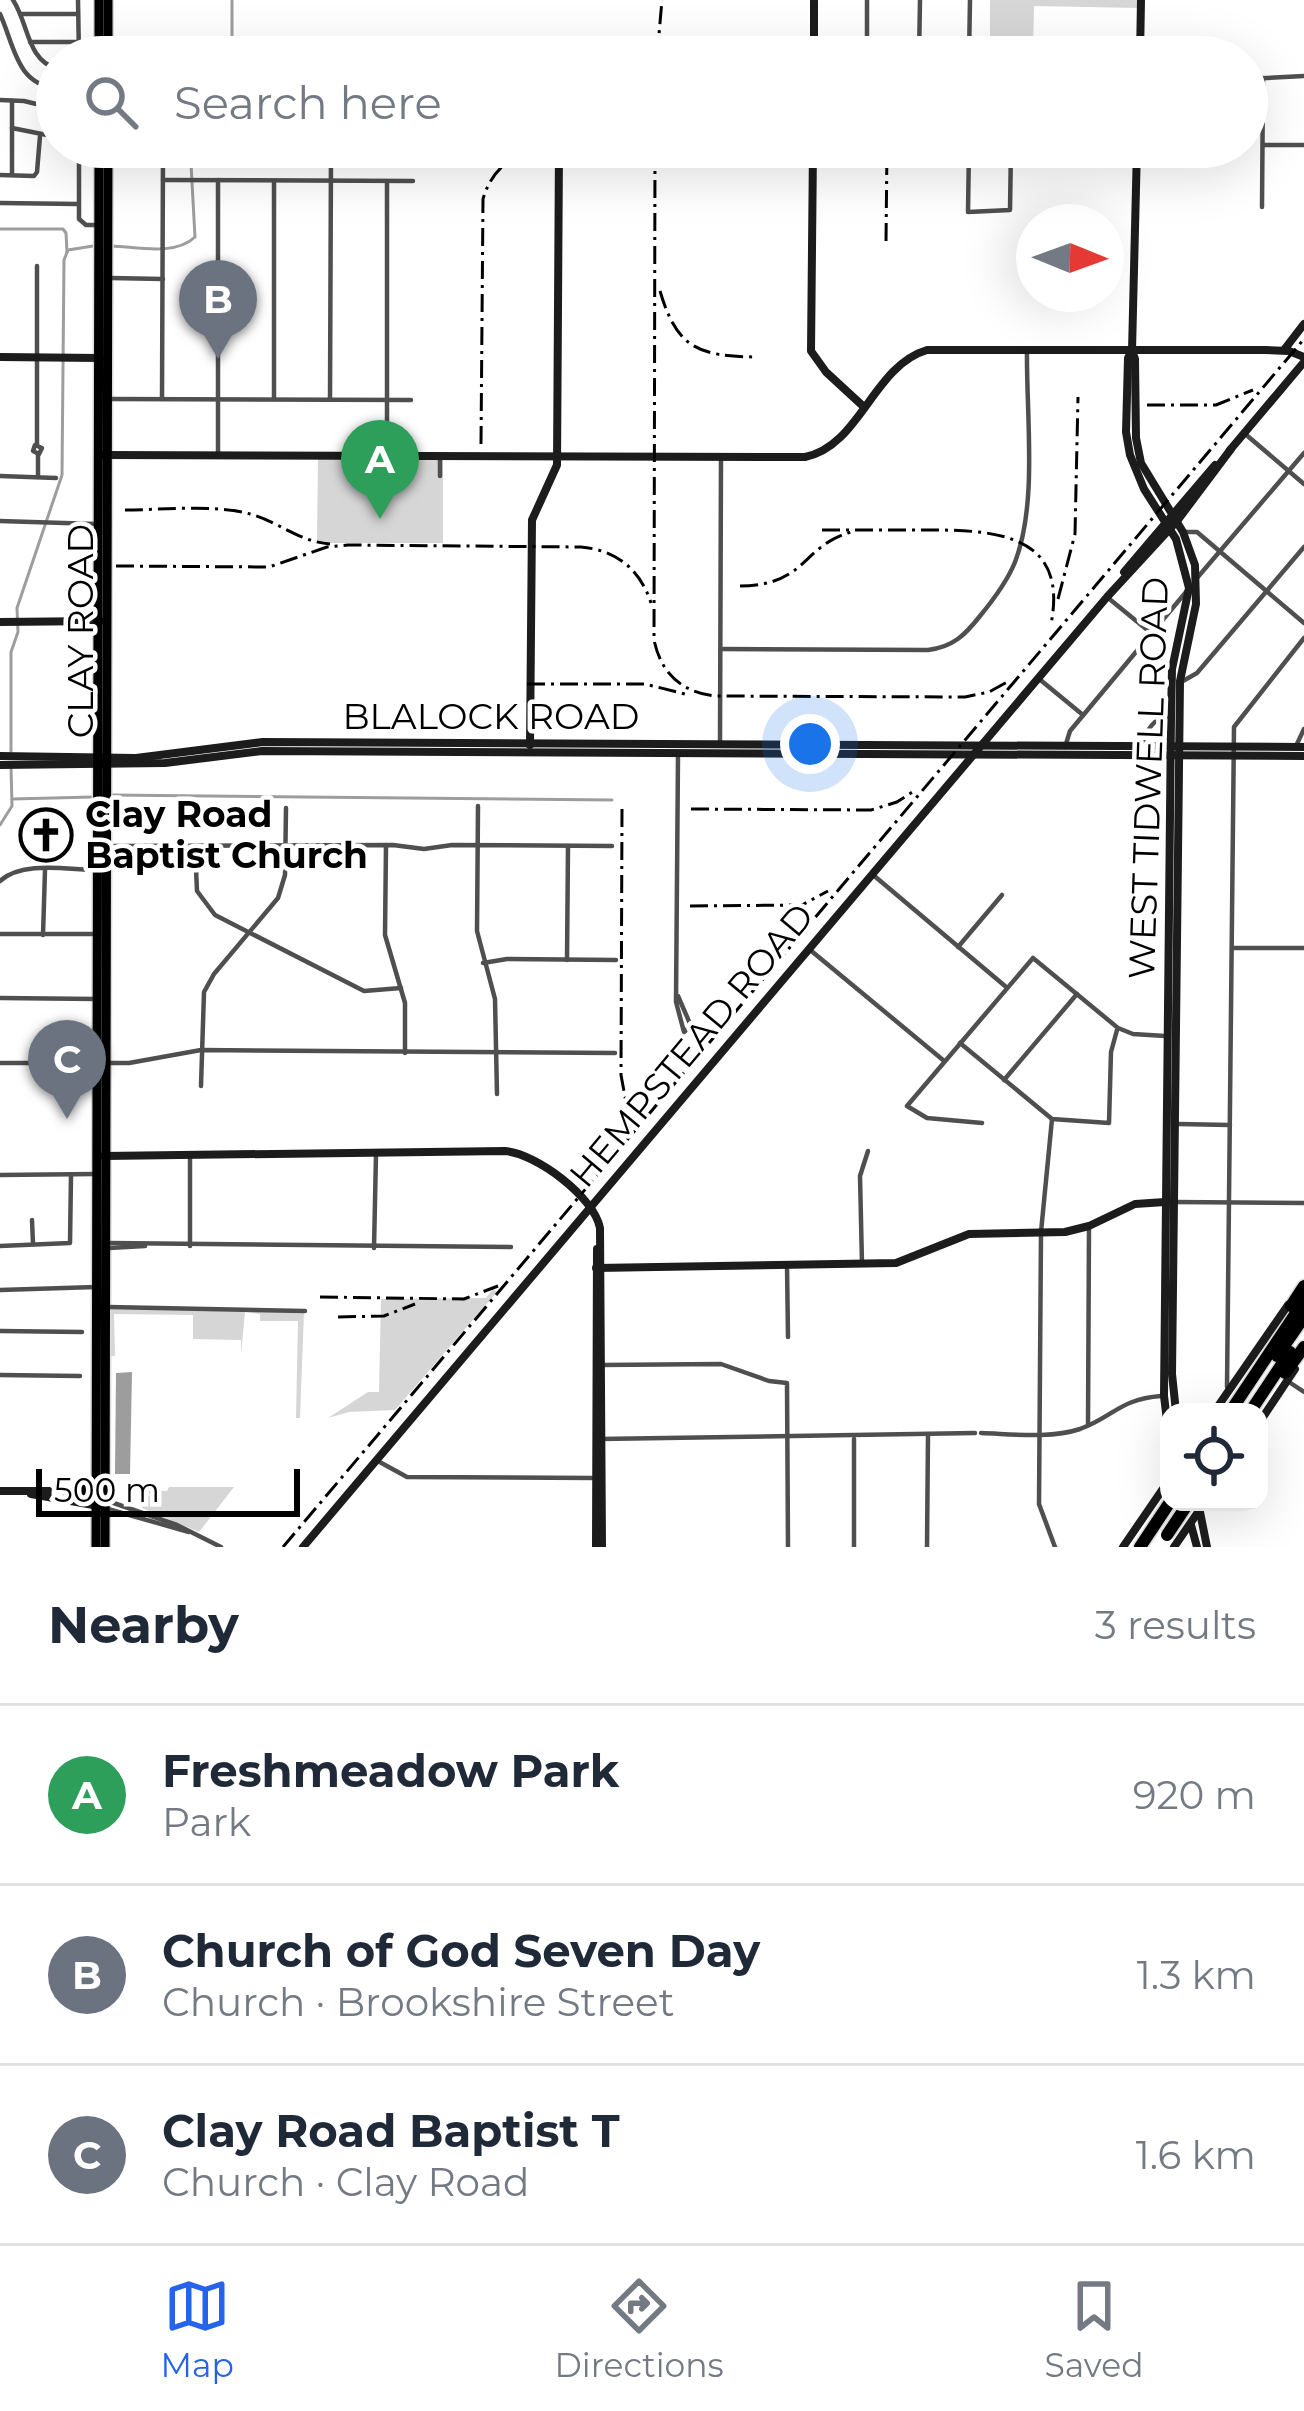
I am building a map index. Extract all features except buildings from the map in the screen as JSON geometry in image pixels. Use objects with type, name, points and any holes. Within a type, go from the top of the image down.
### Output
[{"type":"highway","points":[[1244,1391],[1249,1374],[1304,1283]]},
{"type":"highway","points":[[1236,1403],[1304,1301]]},
{"type":"highway","points":[[1246,1403],[1304,1317]]},
{"type":"highway","points":[[1256,1403],[1304,1331]]},
{"type":"highway","points":[[1262,1394],[1304,1351]]},
{"type":"highway","points":[[1140,1547],[1177,1514]]},
{"type":"highway","points":[[1149,1547],[1177,1514]]},
{"type":"main road","points":[[100,36],[103,0]]},
{"type":"main road","points":[[103,0],[107,36]]},
{"type":"main road","points":[[814,0],[814,36]]},
{"type":"main road","points":[[1140,36],[1141,0]]},
{"type":"main road","name":"CLAY ROAD","points":[[103,168],[99,225],[103,278]]},
{"type":"main road","name":"CLAY ROAD","points":[[96,1547],[102,1245],[103,168]]},
{"type":"main road","points":[[530,748],[532,520],[553,479],[557,457],[559,168]]},
{"type":"main road","points":[[813,168],[812,351],[826,372],[864,407]]},
{"type":"main road","name":"WEST TIDWELL ROAD","points":[[1136,168],[1132,351],[1127,358],[1131,408],[1141,464],[1172,521],[1189,588],[1185,633]]},
{"type":"main road","points":[[1284,350],[1304,324]]},
{"type":"main road","points":[[103,455],[805,457],[821,453],[903,362],[920,352],[1284,350],[1304,359]]},
{"type":"main road","points":[[0,357],[103,358]]},
{"type":"main road","name":"HEMPSTEAD ROAD","points":[[303,1547],[1304,359]]},
{"type":"main road","name":"WEST TIDWELL ROAD","points":[[1172,521],[1183,532],[1196,580],[1171,717],[1175,749]]},
{"type":"main road","points":[[0,622],[103,621]]},
{"type":"main road","name":"WEST TIDWELL ROAD","points":[[1168,1403],[1176,681]]},
{"type":"main road","points":[[997,727],[1003,745]]},
{"type":"main road","name":"BLALOCK ROAD","points":[[103,761],[262,747],[785,749],[983,744],[1065,748]]},
{"type":"main road","points":[[1065,748],[1144,745],[1175,749]]},
{"type":"main road","points":[[1132,753],[1144,745]]},
{"type":"main road","name":"BLALOCK ROAD","points":[[914,747],[957,753],[1065,748]]},
{"type":"main road","points":[[1065,748],[1132,753],[1301,751]]},
{"type":"main road","points":[[165,763],[166,757],[183,751]]},
{"type":"main road","name":"BLALOCK ROAD","points":[[7,760],[144,764],[210,751]]},
{"type":"main road","points":[[957,753],[961,770]]},
{"type":"main road","points":[[144,764],[156,755]]},
{"type":"main road","points":[[101,1153],[515,1152],[539,1161],[590,1207],[598,1228]]},
{"type":"main road","name":"CLAY ROAD","points":[[101,1153],[97,1174],[102,1245]]},
{"type":"main road","points":[[599,1547],[598,1228],[604,1192]]},
{"type":"main road","points":[[599,1268],[896,1263],[969,1234],[1088,1226],[1125,1207],[1170,1202]]},
{"type":"main road","points":[[578,1221],[598,1228]]},
{"type":"main road","points":[[1220,1403],[1304,1283]]},
{"type":"main road","points":[[1268,1410],[1304,1351]]},
{"type":"main road","name":"WEST TIDWELL ROAD","points":[[1168,1396],[1171,1403]]},
{"type":"main road","name":"CLAY ROAD","points":[[100,1438],[96,1478],[105,1547]]},
{"type":"main road","points":[[0,1491],[78,1493],[90,1488],[96,1478]]},
{"type":"main road","points":[[78,1493],[100,1503]]},
{"type":"main road","points":[[56,1494],[100,1503]]},
{"type":"main road","points":[[1177,1514],[1190,1522],[1197,1546]]},
{"type":"main road","points":[[1177,1514],[1190,1522]]},
{"type":"main road","points":[[1177,1514],[1190,1522]]},
{"type":"main road","points":[[1177,1514],[1197,1546]]},
{"type":"main road","points":[[1123,1547],[1177,1514]]},
{"type":"main road","points":[[1177,1514],[1208,1547]]},
{"type":"street","points":[[13,0],[36,53]]},
{"type":"street","points":[[79,0],[79,36]]},
{"type":"street","points":[[867,0],[867,36]]},
{"type":"street","points":[[920,0],[920,36]]},
{"type":"street","points":[[969,36],[970,0]]},
{"type":"street","points":[[0,14],[21,69],[36,78]]},
{"type":"street","points":[[21,14],[79,14]]},
{"type":"street","points":[[31,42],[36,42]]},
{"type":"street","points":[[1268,78],[1304,76]]},
{"type":"street","points":[[0,100],[36,106]]},
{"type":"street","points":[[12,100],[12,175]]},
{"type":"street","points":[[12,128],[36,135]]},
{"type":"street","points":[[1268,145],[1304,146]]},
{"type":"street","points":[[0,175],[34,176],[38,168]]},
{"type":"street","points":[[79,168],[81,224],[99,225]]},
{"type":"street","points":[[162,399],[163,168]]},
{"type":"street","points":[[331,168],[331,399]]},
{"type":"street","points":[[969,168],[968,212],[1010,209],[1011,168]]},
{"type":"street","points":[[1262,207],[1263,168]]},
{"type":"street","points":[[163,180],[413,181]]},
{"type":"street","points":[[218,180],[218,456]]},
{"type":"street","points":[[274,180],[274,399]]},
{"type":"street","points":[[387,181],[387,456]]},
{"type":"street","points":[[0,202],[78,204]]},
{"type":"street","points":[[38,266],[38,444],[42,449],[38,477]]},
{"type":"street","points":[[103,278],[163,279]]},
{"type":"street","points":[[721,650],[928,650],[950,645],[969,630],[1000,591],[1022,542],[1027,350]]},
{"type":"street","points":[[103,399],[411,400]]},
{"type":"street","points":[[1244,433],[1304,484]]},
{"type":"street","points":[[1065,748],[1083,715],[1304,453]]},
{"type":"street","points":[[440,456],[440,476]]},
{"type":"street","points":[[720,748],[721,457]]},
{"type":"street","points":[[0,476],[56,478]]},
{"type":"street","points":[[0,521],[103,524]]},
{"type":"street","points":[[1183,532],[1196,532],[1304,623]]},
{"type":"street","points":[[1176,681],[1197,673],[1304,547]]},
{"type":"street","points":[[1107,596],[1151,634]]},
{"type":"street","points":[[1227,1393],[1235,721],[1304,638]]},
{"type":"street","points":[[1038,677],[1083,715]]},
{"type":"street","points":[[1144,745],[1156,720],[1171,717]]},
{"type":"street","points":[[1301,751],[1304,729]]},
{"type":"street","points":[[678,748],[678,996],[688,1029]]},
{"type":"street","points":[[478,806],[477,931],[495,999],[497,1094]]},
{"type":"street","points":[[201,1086],[206,986],[282,889],[286,808]]},
{"type":"street","points":[[386,845],[386,935],[401,988],[405,1052]]},
{"type":"street","points":[[103,846],[612,846]]},
{"type":"street","points":[[567,960],[568,846]]},
{"type":"street","points":[[195,847],[195,886],[215,915],[364,992],[401,988]]},
{"type":"street","points":[[0,881],[23,870],[103,870]]},
{"type":"street","points":[[43,934],[45,870]]},
{"type":"street","points":[[872,874],[1007,987]]},
{"type":"street","points":[[958,946],[1002,895]]},
{"type":"street","points":[[0,934],[102,934]]},
{"type":"street","points":[[1232,948],[1304,948]]},
{"type":"street","points":[[808,949],[945,1061]]},
{"type":"street","points":[[982,1124],[933,1119],[907,1106],[1033,958],[1118,1028],[1140,1035],[1171,1036]]},
{"type":"street","points":[[483,963],[616,960]]},
{"type":"street","points":[[1004,1080],[1077,994]]},
{"type":"street","points":[[0,998],[102,999]]},
{"type":"street","points":[[960,1043],[1052,1119],[1109,1123],[1111,1052],[1118,1028]]},
{"type":"street","points":[[0,1063],[102,1063],[201,1050],[615,1053]]},
{"type":"street","points":[[1052,1119],[1041,1232],[1039,1504],[1055,1547]]},
{"type":"street","points":[[1170,1124],[1230,1125]]},
{"type":"street","points":[[862,1264],[860,1175],[868,1151]]},
{"type":"street","points":[[190,1154],[190,1246]]},
{"type":"street","points":[[374,1248],[376,1155]]},
{"type":"street","points":[[0,1175],[97,1174]]},
{"type":"street","points":[[0,1246],[70,1243],[71,1176]]},
{"type":"street","points":[[1170,1202],[1304,1203]]},
{"type":"street","points":[[32,1220],[33,1244]]},
{"type":"street","points":[[1088,1226],[1088,1425]]},
{"type":"street","points":[[102,1245],[122,1249],[511,1247]]},
{"type":"street","points":[[787,1264],[788,1337]]},
{"type":"street","points":[[0,1290],[101,1287]]},
{"type":"street","points":[[101,1307],[305,1310]]},
{"type":"street","points":[[0,1331],[82,1332]]},
{"type":"street","points":[[598,1365],[721,1364],[788,1383],[788,1547]]},
{"type":"street","points":[[1228,1365],[1233,1373],[1241,1371]]},
{"type":"street","points":[[0,1375],[80,1376]]},
{"type":"street","points":[[1287,1381],[1304,1392]]},
{"type":"street","points":[[598,1439],[1065,1432],[1088,1425],[1119,1405],[1168,1396]]},
{"type":"street","points":[[927,1547],[928,1434]]},
{"type":"street","points":[[854,1436],[854,1547]]},
{"type":"street","points":[[376,1460],[407,1477],[597,1478]]},
{"type":"street","points":[[100,1503],[221,1547]]},
{"type":"shaded area","points":[[990,0],[1139,0],[1139,8],[1034,6],[1033,36],[990,36]]},
{"type":"shaded area","points":[[318,458],[443,460],[443,543],[317,543]]},
{"type":"shaded area","points":[[493,1289],[497,1292],[395,1410],[328,1418],[368,1392],[379,1392],[381,1299],[486,1298]]},
{"type":"shaded area","points":[[108,1309],[304,1312],[300,1418],[296,1418],[298,1321],[260,1321],[260,1314],[245,1312],[241,1355],[241,1340],[193,1339],[193,1315],[114,1314],[115,1356],[108,1356]]},
{"type":"shaded area","points":[[132,1372],[130,1474],[115,1474],[116,1373]]},
{"type":"shaded area","points":[[146,1487],[167,1491],[169,1487],[234,1487],[199,1532],[142,1508]]},
{"type":"waterway","points":[[232,0],[232,36]]},
{"type":"waterway","points":[[111,246],[177,247],[195,237],[191,168]]},
{"type":"waterway","points":[[0,229],[63,229],[67,252]]},
{"type":"waterway","points":[[11,751],[11,652],[18,632],[17,608],[62,475],[64,260],[68,250],[93,246]]},
{"type":"waterway","points":[[0,825],[12,806],[11,766]]},
{"type":"waterway","points":[[111,795],[612,800]]},
{"type":"waterway","points":[[12,799],[93,797]]},
{"type":"railway","points":[[659,36],[662,0]]},
{"type":"railway","points":[[481,444],[483,199],[501,168]]},
{"type":"railway","points":[[655,168],[654,640],[667,671],[692,690],[715,696],[965,697],[1009,681]]},
{"type":"railway","points":[[886,241],[887,168]]},
{"type":"railway","points":[[660,291],[674,326],[693,345],[719,354],[756,357]]},
{"type":"railway","points":[[283,1547],[1304,339]]},
{"type":"railway","points":[[1147,405],[1216,405],[1253,390]]},
{"type":"railway","points":[[1058,599],[1075,534],[1078,397]]},
{"type":"railway","points":[[125,510],[236,511],[330,544]]},
{"type":"railway","points":[[822,530],[970,531],[1017,541],[1035,552],[1048,569],[1053,592],[1051,624]]},
{"type":"railway","points":[[740,586],[779,579],[851,532]]},
{"type":"railway","points":[[116,566],[269,567],[327,547],[348,545],[581,547],[625,563],[651,603]]},
{"type":"railway","points":[[527,684],[645,684],[685,694]]},
{"type":"railway","points":[[691,809],[871,810],[914,791]]},
{"type":"railway","points":[[622,809],[621,1075],[628,1113],[622,1143]]},
{"type":"railway","points":[[690,906],[802,905],[828,891]]},
{"type":"railway","points":[[320,1297],[464,1299],[498,1286]]},
{"type":"railway","points":[[338,1317],[384,1316],[415,1304]]},
{"type":"place","name":"Church of God Seven Day","points":[[218,359]]},
{"type":"place","name":"Freshmeadow Park","points":[[380,519]]},
{"type":"place","name":"Clay Road Baptist Church","points":[[46,835]]},
{"type":"place","name":"Clay Road Baptist T","points":[[67,1119]]}]
